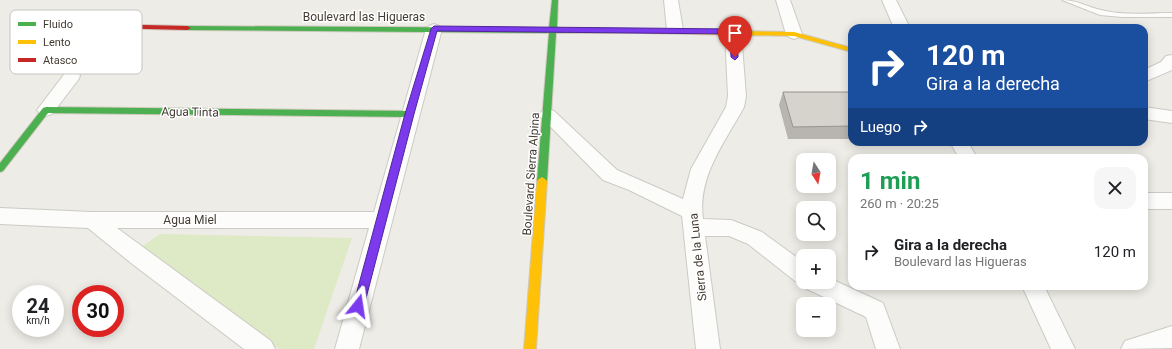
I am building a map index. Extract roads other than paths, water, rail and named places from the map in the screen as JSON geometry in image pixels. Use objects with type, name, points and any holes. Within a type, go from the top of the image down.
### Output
[{"type":"street","name":"Boulevard Sierra Alpina","points":[[530,349],[548,115],[555,0]]},
{"type":"street","points":[[671,0],[675,30]]},
{"type":"street","points":[[783,0],[794,34]]},
{"type":"street","points":[[889,0],[900,24]]},
{"type":"street","name":"Boulevard las Higueras","points":[[142,27],[234,29],[675,30],[794,34],[848,49]]},
{"type":"street","points":[[347,349],[434,29]]},
{"type":"street","name":"Sierra de la Luna","points":[[708,349],[693,220],[694,190],[700,169],[735,107],[737,96],[733,32]]},
{"type":"street","points":[[1148,74],[1167,66],[1172,60]]},
{"type":"street","points":[[0,169],[72,76]]},
{"type":"street","name":"Agua Tinta","points":[[46,110],[410,114]]},
{"type":"street","points":[[1148,113],[1172,116]]},
{"type":"street","points":[[548,115],[610,175],[636,185],[693,220],[731,228],[755,238],[796,269]]},
{"type":"street","points":[[1148,201],[1166,199],[1172,201]]},
{"type":"street","name":"Agua Miel","points":[[0,216],[92,220],[381,220]]},
{"type":"street","points":[[92,220],[144,261],[262,349]]},
{"type":"street","points":[[830,289],[876,310],[888,349]]},
{"type":"street","points":[[1035,290],[1064,349]]},
{"type":"street","points":[[1133,349],[1172,337]]},
{"type":"lane","points":[[1066,0],[1100,13],[1122,15],[1172,15]]}]
